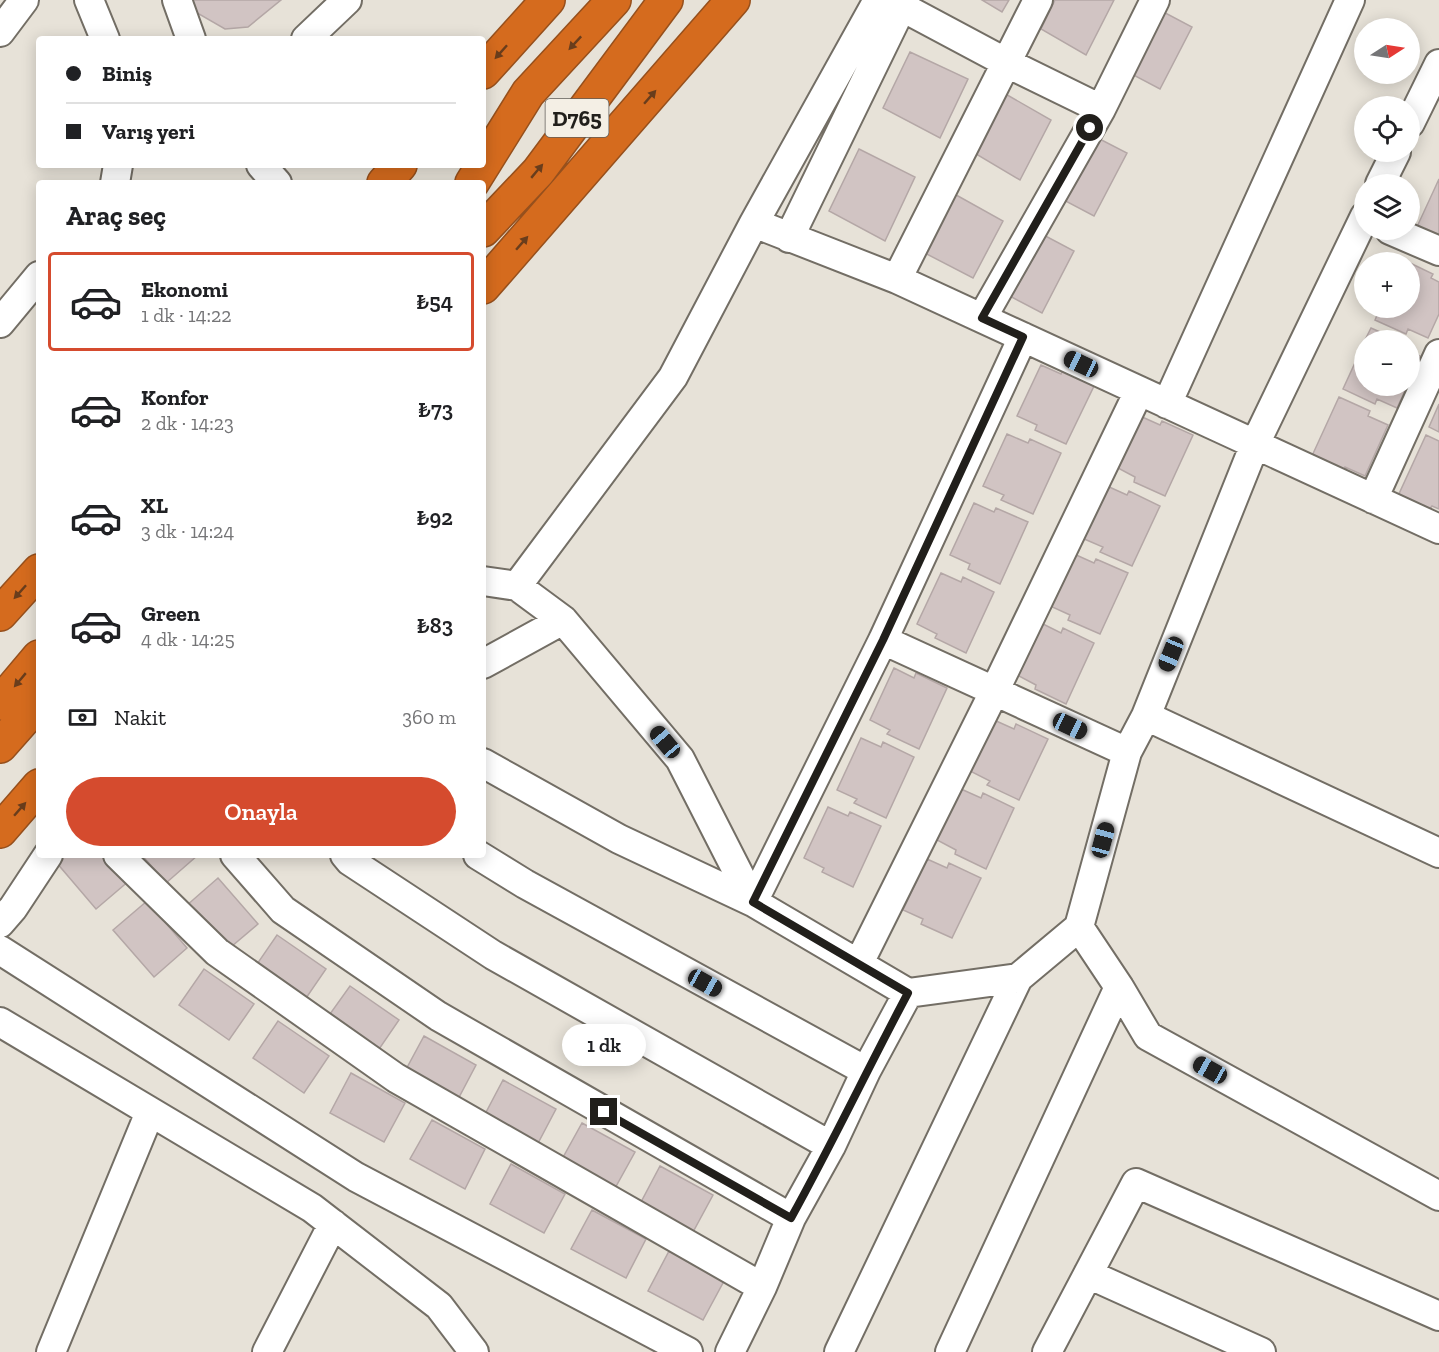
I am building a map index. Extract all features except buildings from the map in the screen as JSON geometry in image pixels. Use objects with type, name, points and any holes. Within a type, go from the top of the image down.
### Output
[{"type":"highway","points":[[486,69],[548,0]]},
{"type":"highway","name":"D765","points":[[486,159],[528,93],[614,0]]},
{"type":"highway","name":"D765","points":[[486,227],[538,172],[666,0]]},
{"type":"highway","points":[[486,284],[733,0]]},
{"type":"highway","points":[[387,180],[397,168]]},
{"type":"highway","points":[[0,614],[36,574]]},
{"type":"highway","points":[[0,703],[36,661]]},
{"type":"highway","points":[[0,747],[36,705]]},
{"type":"highway","points":[[0,831],[36,789]]},
{"type":"street","points":[[0,32],[24,0]]},
{"type":"street","points":[[89,0],[104,36]]},
{"type":"street","points":[[177,0],[190,36]]},
{"type":"street","points":[[309,36],[347,0]]},
{"type":"street","points":[[897,279],[1038,0]]},
{"type":"street","points":[[982,318],[1101,109],[1155,0]]},
{"type":"street","points":[[1167,404],[1350,0]]},
{"type":"street","points":[[895,2],[1007,63],[1101,109]]},
{"type":"street","points":[[517,586],[673,377],[754,223],[895,2]]},
{"type":"street","points":[[789,238],[895,2]]},
{"type":"street","points":[[1420,103],[1439,64]]},
{"type":"street","points":[[264,168],[274,180]]},
{"type":"street","points":[[754,223],[897,279],[1439,529]]},
{"type":"street","points":[[839,1352],[1018,978],[1079,927],[1127,752],[1146,716],[1255,444],[1354,240]]},
{"type":"street","points":[[1413,240],[1439,251]]},
{"type":"street","points":[[0,323],[36,280]]},
{"type":"street","points":[[753,902],[883,640],[1023,337]]},
{"type":"street","points":[[1373,499],[1439,354]]},
{"type":"street","points":[[859,963],[995,690],[1139,391]]},
{"type":"street","points":[[486,582],[517,586],[563,620],[680,759],[753,902]]},
{"type":"street","points":[[486,662],[563,620]]},
{"type":"street","points":[[883,640],[1127,752]]},
{"type":"street","points":[[1146,716],[1439,853]]},
{"type":"street","points":[[486,765],[619,839],[753,902],[908,993],[1018,978]]},
{"type":"street","points":[[0,923],[13,908],[46,858]]},
{"type":"street","points":[[121,858],[217,952],[396,1078],[762,1287]]},
{"type":"street","points":[[238,858],[283,910],[438,1017],[791,1218]]},
{"type":"street","points":[[348,858],[493,954],[831,1146]]},
{"type":"street","points":[[483,858],[525,884],[866,1071]]},
{"type":"street","points":[[1079,927],[1148,1036],[1439,1196]]},
{"type":"street","points":[[0,950],[357,1177],[688,1352]]},
{"type":"street","points":[[950,1352],[1119,987]]},
{"type":"street","points":[[730,1352],[762,1287],[791,1218],[831,1146],[866,1071],[908,993]]},
{"type":"street","points":[[0,1022],[312,1208],[439,1306],[451,1340],[474,1352]]},
{"type":"street","points":[[51,1352],[150,1112]]},
{"type":"street","points":[[1047,1352],[1136,1183],[1439,1316]]},
{"type":"street","points":[[267,1352],[333,1224]]},
{"type":"street","points":[[1088,1274],[1261,1352]]},
{"type":"route","points":[[604,1112],[791,1218],[831,1146],[866,1071],[908,993],[753,902],[883,640],[1023,337],[982,318],[1090,128]]}]
